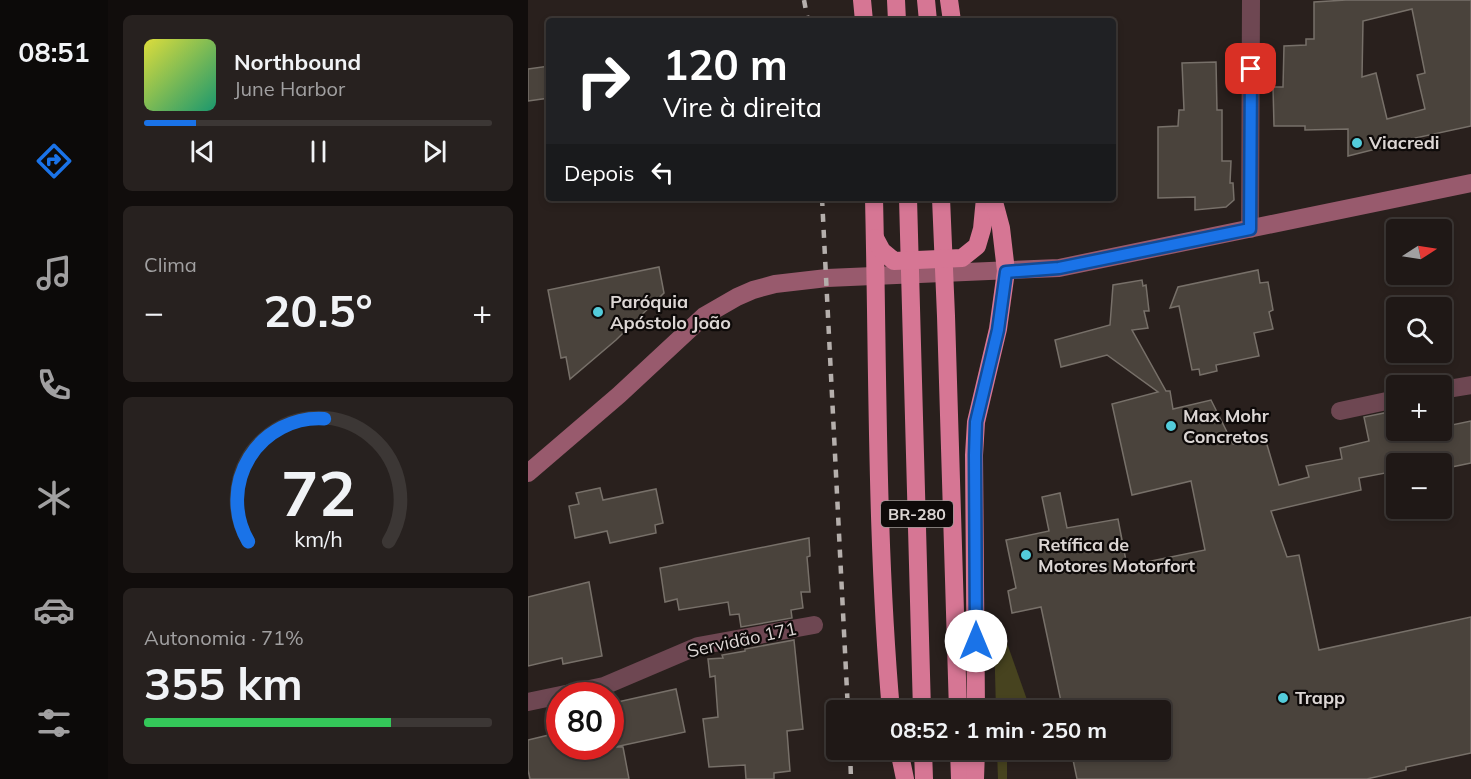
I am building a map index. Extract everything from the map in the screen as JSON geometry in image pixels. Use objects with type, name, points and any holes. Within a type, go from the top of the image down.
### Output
[{"type":"highway","points":[[862,0],[864,18]]},
{"type":"highway","points":[[896,0],[897,18]]},
{"type":"highway","points":[[926,0],[928,18]]},
{"type":"highway","points":[[949,0],[952,18]]},
{"type":"highway","points":[[874,201],[876,392],[884,627],[890,700]]},
{"type":"highway","name":"BR-280","points":[[908,201],[922,700]]},
{"type":"highway","name":"BR-280","points":[[941,201],[958,700]]},
{"type":"highway","points":[[875,238],[882,251],[894,261],[962,258],[977,246],[982,229],[985,201]]},
{"type":"highway","points":[[976,700],[976,422],[998,330],[1006,272],[1001,228],[994,201]]},
{"type":"highway","points":[[900,760],[905,779]]},
{"type":"highway","points":[[923,760],[924,779]]},
{"type":"highway","points":[[959,760],[960,779]]},
{"type":"highway","points":[[975,779],[976,760]]},
{"type":"main road","points":[[528,473],[619,395],[704,316],[753,290],[775,284],[827,278],[1059,268],[1471,183]]},
{"type":"street","points":[[1250,229],[1251,0]]},
{"type":"street","points":[[1452,388],[1471,384]]},
{"type":"street","points":[[1340,411],[1386,401]]},
{"type":"street","name":"Servidão 171","points":[[528,702],[604,686],[698,646],[814,625]]},
{"type":"shaded area","points":[[1003,632],[1027,700],[996,700],[994,633]]},
{"type":"shaded area","points":[[997,760],[1007,760],[1007,779],[998,779]]},
{"type":"building","points":[[1471,0],[1471,126],[1392,143],[1392,145],[1348,156],[1348,129],[1305,130],[1305,126],[1274,126],[1273,87],[1283,87],[1284,46],[1306,45],[1306,39],[1314,39],[1314,2]],"holes":[[[1412,9],[1425,73],[1417,75],[1425,109],[1387,119],[1376,73],[1362,77],[1363,21]]]},
{"type":"building","points":[[1216,62],[1217,110],[1222,110],[1222,161],[1231,161],[1230,183],[1233,183],[1234,200],[1226,207],[1195,210],[1195,197],[1158,198],[1158,127],[1178,126],[1179,110],[1184,110],[1182,63]]},
{"type":"building","points":[[546,66],[546,98],[528,101],[528,69]]},
{"type":"building","name":"Paróquia Apóstolo João","points":[[659,267],[664,293],[616,340],[570,379],[566,357],[561,358],[548,290]]},
{"type":"building","points":[[1258,270],[1260,283],[1268,282],[1273,310],[1269,312],[1273,329],[1254,333],[1259,356],[1216,365],[1217,371],[1200,375],[1199,369],[1192,370],[1179,306],[1170,308],[1178,287]]},
{"type":"building","points":[[1142,280],[1143,286],[1146,285],[1149,311],[1144,311],[1148,328],[1132,330],[1166,391],[1170,391],[1173,409],[1211,400],[1233,444],[1265,438],[1279,485],[1309,477],[1306,466],[1342,459],[1340,448],[1369,441],[1364,417],[1386,413],[1386,441],[1452,441],[1452,425],[1471,421],[1471,463],[1452,467],[1452,453],[1386,453],[1386,473],[1359,478],[1361,490],[1271,511],[1287,557],[1299,555],[1319,650],[1471,617],[1471,753],[1406,767],[1406,770],[1367,779],[1077,779],[1073,760],[1171,760],[1171,700],[1061,700],[1041,607],[1012,613],[1008,591],[1016,588],[1006,540],[1049,531],[1042,497],[1060,493],[1067,528],[1118,519],[1127,566],[1205,550],[1191,481],[1132,495],[1112,404],[1158,392],[1107,355],[1061,367],[1055,340],[1110,325],[1113,285]]},
{"type":"building","points":[[600,488],[603,500],[656,489],[663,523],[655,525],[656,533],[610,543],[607,531],[575,538],[569,506],[579,504],[576,493]]},
{"type":"building","points":[[809,538],[810,556],[807,557],[810,592],[801,592],[803,608],[791,610],[792,618],[741,627],[739,614],[730,615],[728,602],[679,610],[677,599],[665,602],[660,568]]},
{"type":"building","points":[[589,582],[602,656],[563,664],[562,658],[528,666],[528,597]]},
{"type":"building","points":[[794,640],[803,729],[787,731],[790,771],[774,773],[774,779],[746,779],[745,765],[709,767],[703,719],[718,717],[715,676],[710,677],[708,659],[723,658],[722,655],[745,651],[745,649]]},
{"type":"building","points":[[676,689],[685,732],[624,745],[624,701]]},
{"type":"building","points":[[546,736],[546,760],[624,760],[624,752],[629,779],[530,779],[528,740]]},
{"type":"railway","points":[[804,0],[807,18]]},
{"type":"railway","points":[[822,201],[847,700]]},
{"type":"railway","points":[[850,760],[851,779]]},
{"type":"place","name":"Viacredi","points":[[1357,143]]},
{"type":"place","name":"Paróquia Apóstolo João","points":[[598,312]]},
{"type":"place","name":"Max Mohr Concretos","points":[[1171,426]]},
{"type":"place","name":"Retífica de Motores Motorfort","points":[[1026,555]]},
{"type":"place","name":"Trapp","points":[[1283,698]]},
{"type":"route","points":[[976,641],[976,422],[998,330],[1006,272],[1059,268],[1250,229],[1251,69]]}]
